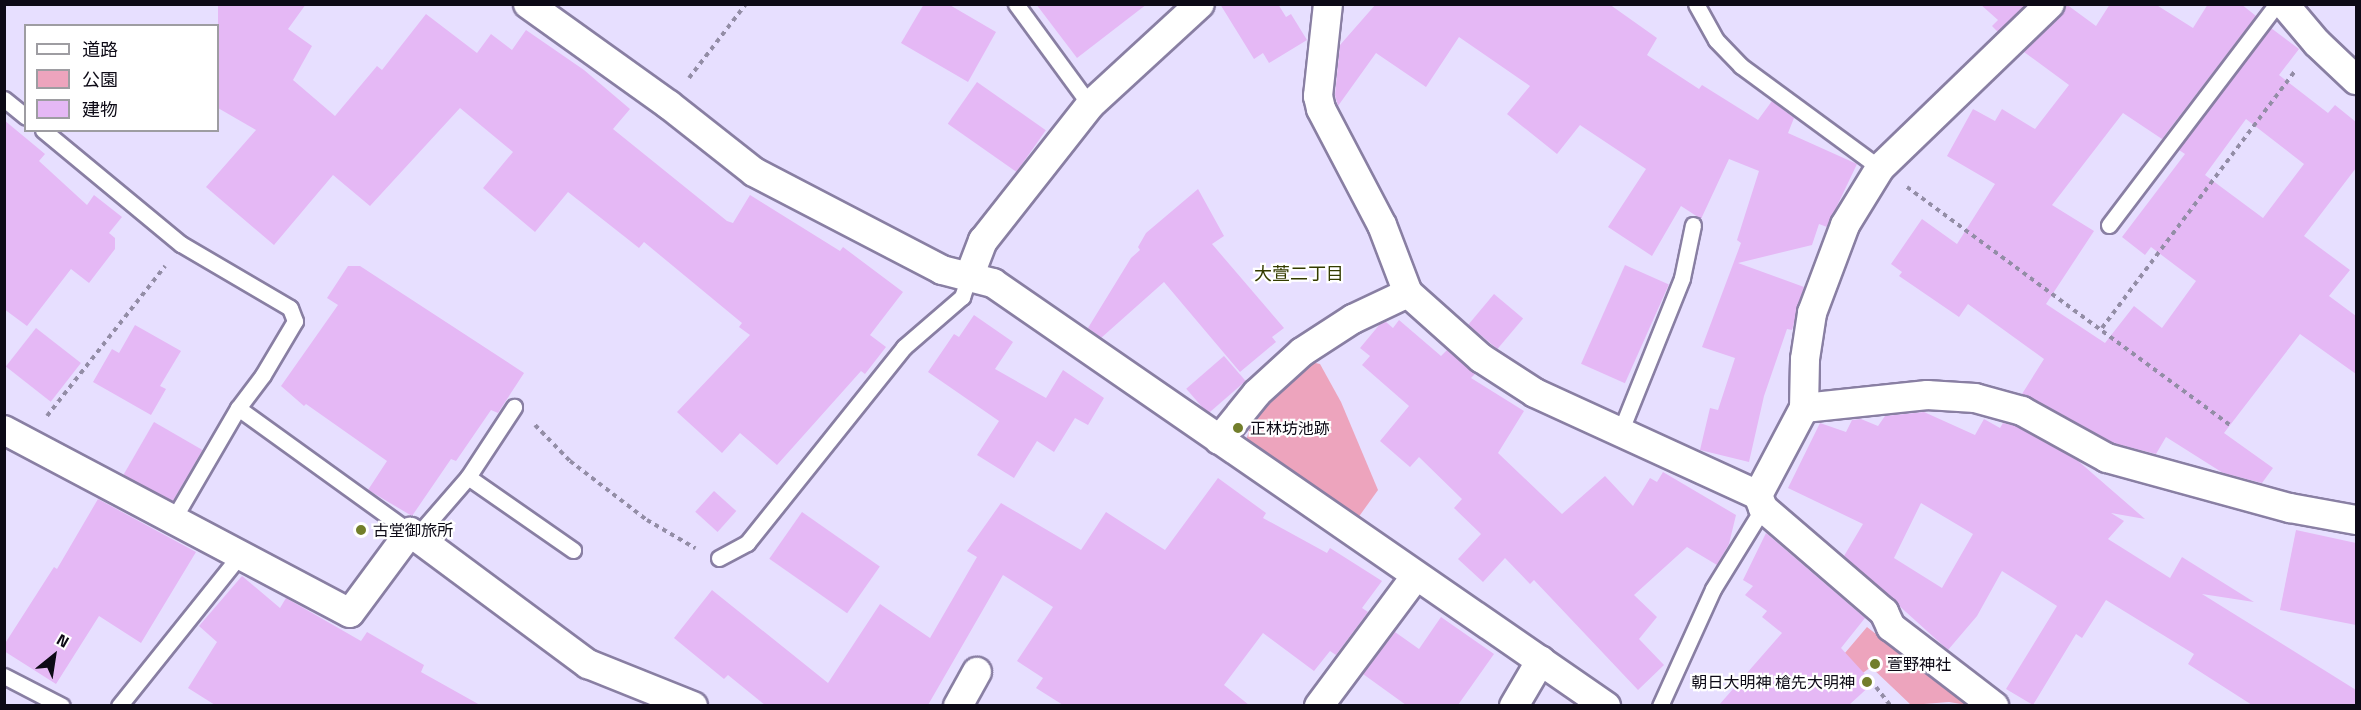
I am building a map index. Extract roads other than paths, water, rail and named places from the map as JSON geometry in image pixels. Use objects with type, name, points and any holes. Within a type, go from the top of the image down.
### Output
[{"type":"street","points":[[528,4],[669,105],[754,172],[942,270],[993,283],[1605,705]]},
{"type":"street","points":[[969,277],[983,241],[1090,105],[1200,4]]},
{"type":"street","points":[[1328,4],[1318,96],[1321,109],[1382,225],[1408,294],[1455,337],[1507,376],[1563,408],[1621,430],[1761,501],[1884,612],[1891,627],[1995,705]]},
{"type":"street","points":[[1761,501],[1804,408],[1806,347],[1818,290],[1845,225],[1880,168],[2050,4]]},
{"type":"street","points":[[2284,4],[2317,43],[2356,80]]},
{"type":"street","points":[[1219,440],[1257,393],[1302,352],[1353,319],[1408,294]]},
{"type":"street","points":[[1804,408],[1927,395],[1975,398],[2022,411],[2107,458],[2290,508],[2356,520]]},
{"type":"street","points":[[16,435],[350,613],[413,535],[588,664],[693,705]]},
{"type":"street","points":[[1319,705],[1416,576]]},
{"type":"street","points":[[1514,705],[1541,660]]},
{"type":"street","points":[[958,705],[977,672]]},
{"type":"lane","points":[[1016,4],[1090,105]]},
{"type":"lane","points":[[1696,4],[1716,40],[1741,66],[1880,168]]},
{"type":"lane","points":[[2109,225],[2277,4]]},
{"type":"lane","points":[[4,99],[24,115]]},
{"type":"lane","points":[[45,132],[182,244],[290,308],[295,321],[263,375],[238,408],[174,518]]},
{"type":"lane","points":[[1621,430],[1682,278],[1693,225]]},
{"type":"lane","points":[[719,558],[747,543],[904,347],[962,297],[969,277]]},
{"type":"lane","points":[[238,408],[413,535],[468,477],[514,407]]},
{"type":"lane","points":[[468,477],[573,549]]},
{"type":"lane","points":[[1660,705],[1713,589],[1761,501]]},
{"type":"lane","points":[[119,705],[240,555]]},
{"type":"lane","points":[[4,676],[62,705]]},
{"type":"place","name":"正林坊池跡","points":[[1238,428]]},
{"type":"place","name":"古堂御旅所","points":[[361,530]]},
{"type":"place","name":"萱野神社","points":[[1875,664]]},
{"type":"place","name":"朝日大明神 槍先大明神","points":[[1867,682]]},
{"type":"district","name":"大萱二丁目","points":[[1299,274]]}]
